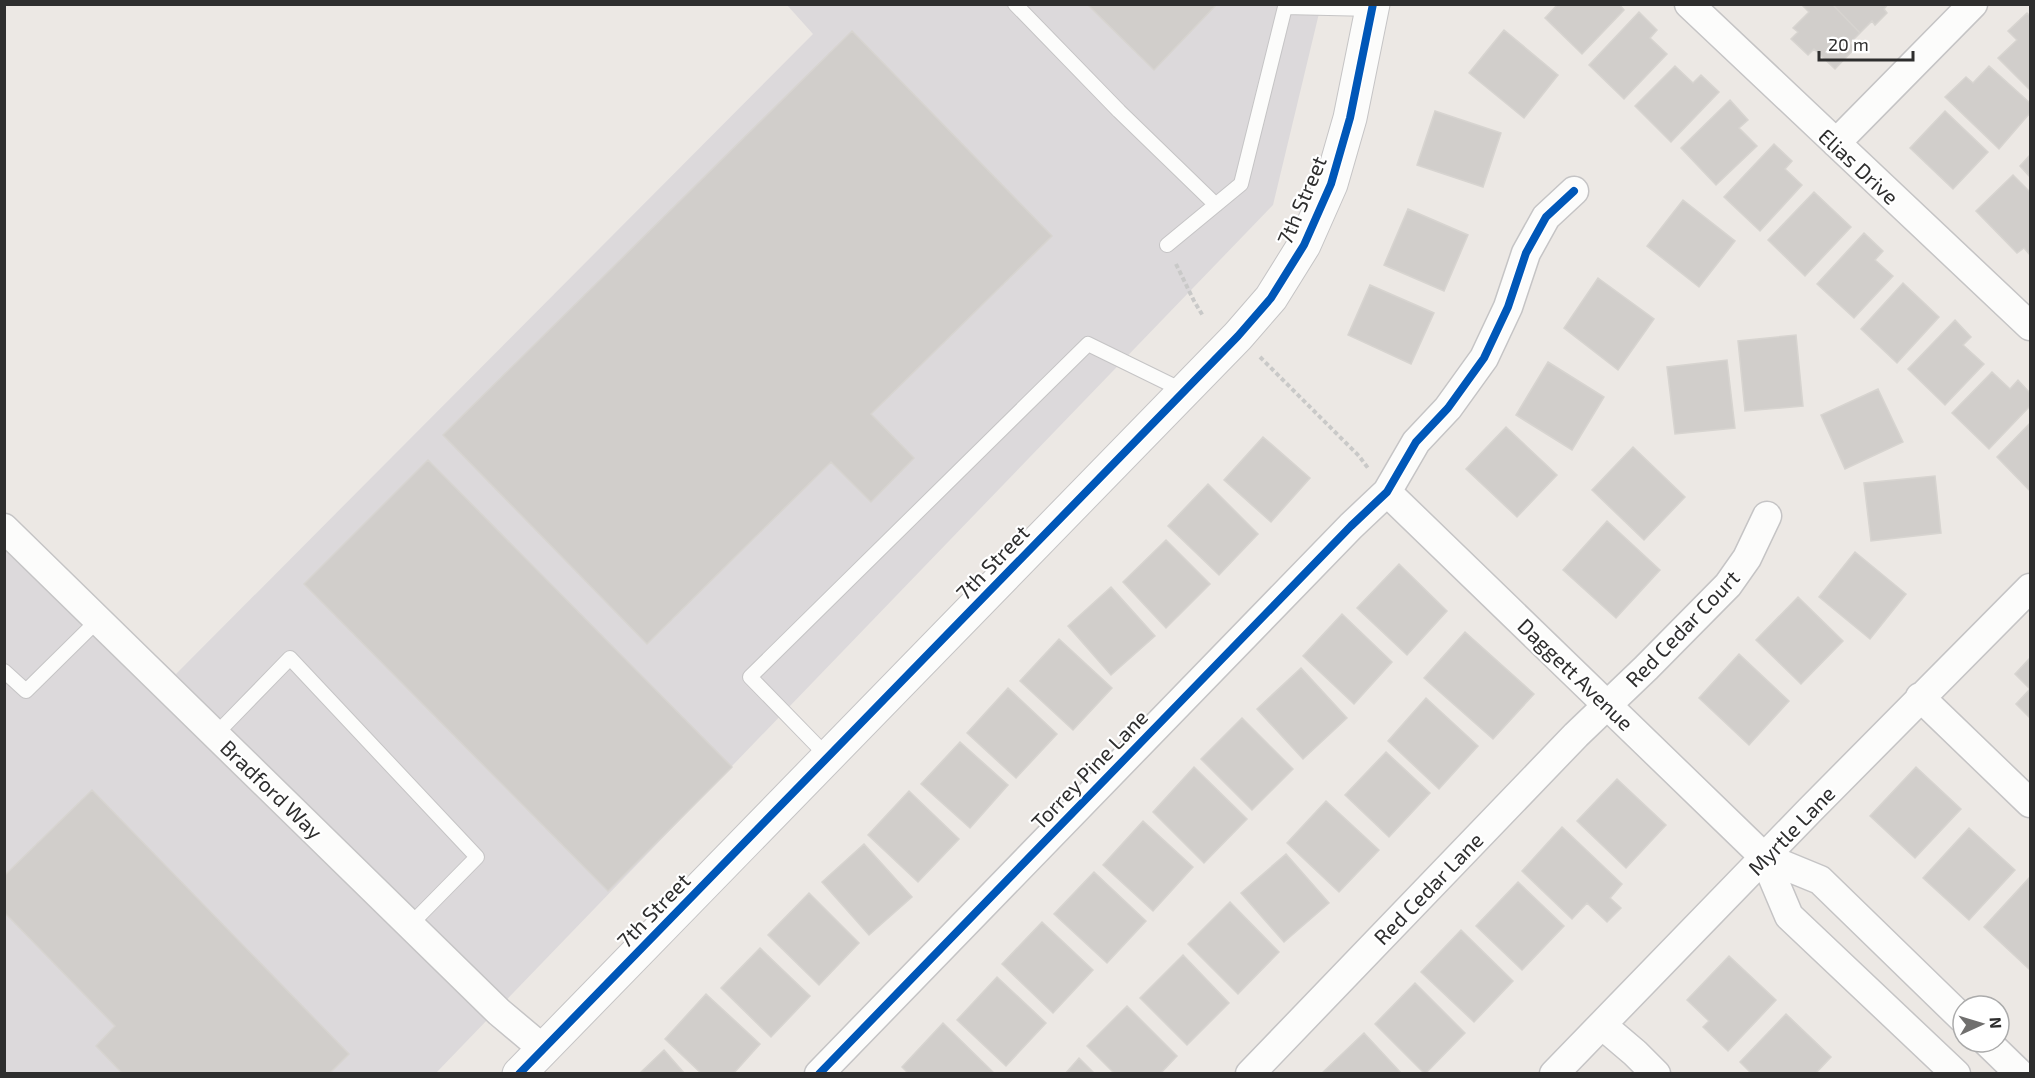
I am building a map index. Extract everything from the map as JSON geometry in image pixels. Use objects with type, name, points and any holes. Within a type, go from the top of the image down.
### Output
[{"type":"street","name":"Elias Drive","points":[[1689,4],[2030,326]]},
{"type":"street","points":[[1836,143],[1974,4]]},
{"type":"street","name":"7th Street","points":[[519,1074],[1238,336],[1271,298],[1304,245],[1331,184],[1350,118],[1373,7]]},
{"type":"street","name":"Torrey Pine Lane","points":[[819,1074],[1351,525],[1387,492],[1416,442],[1448,408],[1484,358],[1508,307],[1526,253],[1546,217],[1574,191]]},
{"type":"street","name":"Daggett Avenue","points":[[1387,492],[1764,857],[1820,880],[1951,1007]]},
{"type":"street","name":"Red Cedar Court","points":[[1608,705],[1728,585],[1747,558],[1767,516]]},
{"type":"street","name":"Bradford Way","points":[[4,528],[499,1012],[543,1049]]},
{"type":"street","name":"Myrtle Lane","points":[[1554,1074],[1920,698],[2031,588]]},
{"type":"street","points":[[1920,698],[2031,803]]},
{"type":"street","name":"Red Cedar Lane","points":[[1250,1074],[1576,735],[1608,705]]},
{"type":"street","name":"Daggett Avenue","points":[[1764,857],[1789,916],[1956,1074]]},
{"type":"street","points":[[1602,1025],[1656,1074]]},
{"type":"street","points":[[1999,1054],[2020,1074]]},
{"type":"lane","points":[[1015,4],[1216,206]]},
{"type":"lane","points":[[1167,245],[1241,184],[1285,7],[1373,7]]},
{"type":"lane","points":[[828,757],[750,676],[1088,344],[1184,391]]},
{"type":"lane","points":[[4,671],[26,691],[98,620]]},
{"type":"lane","points":[[216,734],[290,658],[477,857],[410,925]]},
{"type":"path","points":[[1167,245],[1203,316]]},
{"type":"path","points":[[1238,336],[1359,456],[1387,492]]},
{"type":"shaded area","points":[[787,5],[1321,5],[1273,205],[436,1073],[5,1073],[4,515],[176,674],[813,34]]},
{"type":"building","points":[[1087,4],[1217,4],[1154,70]]},
{"type":"building","points":[[1558,4],[1619,4],[1624,10],[1582,54],[1545,18]]},
{"type":"building","points":[[1801,4],[1832,4],[1860,33],[1850,43],[1855,48],[1835,69],[1814,49],[1808,55],[1791,39],[1798,32],[1793,28],[1809,12]]},
{"type":"building","points":[[1832,4],[1888,4],[1884,9],[1887,13],[1875,25],[1872,21],[1860,33]]},
{"type":"building","points":[[1639,12],[1657,30],[1650,38],[1667,54],[1624,99],[1589,65]]},
{"type":"building","points":[[2027,13],[2030,16],[2030,90],[1998,58],[2017,40],[2008,31]]},
{"type":"building","points":[[1504,30],[1558,75],[1524,118],[1469,73]]},
{"type":"building","points":[[852,31],[1052,236],[871,414],[914,458],[871,502],[831,462],[647,644],[443,435]]},
{"type":"building","points":[[1675,66],[1693,83],[1701,75],[1719,92],[1671,142],[1635,106]]},
{"type":"building","points":[[1989,66],[2030,103],[2030,113],[1999,149],[1945,97],[1966,77],[1973,83]]},
{"type":"building","points":[[1730,100],[1748,120],[1739,128],[1757,146],[1716,185],[1681,148]]},
{"type":"building","points":[[1435,111],[1501,133],[1483,187],[1417,165]]},
{"type":"building","points":[[1945,111],[1988,152],[1953,189],[1910,148]]},
{"type":"building","points":[[1774,144],[1792,161],[1785,169],[1802,185],[1760,231],[1724,197]]},
{"type":"building","points":[[2030,155],[2030,177],[2020,166]]},
{"type":"building","points":[[2013,175],[2030,192],[2030,255],[2024,248],[2017,253],[1976,211]]},
{"type":"building","points":[[1814,192],[1851,227],[1805,276],[1768,240]]},
{"type":"building","points":[[1683,200],[1735,241],[1699,287],[1647,246]]},
{"type":"building","points":[[1408,209],[1468,235],[1444,291],[1384,265]]},
{"type":"building","points":[[1864,233],[1883,251],[1875,260],[1893,276],[1854,318],[1817,284]]},
{"type":"building","points":[[1598,278],[1654,319],[1618,370],[1564,328]]},
{"type":"building","points":[[1903,283],[1939,317],[1897,363],[1861,329]]},
{"type":"building","points":[[1370,285],[1434,313],[1411,364],[1348,335]]},
{"type":"building","points":[[1955,320],[1971,337],[1963,345],[1984,364],[1945,405],[1908,369]]},
{"type":"building","points":[[1796,335],[1803,406],[1745,411],[1738,341]]},
{"type":"building","points":[[1727,360],[1735,428],[1675,434],[1667,367]]},
{"type":"building","points":[[1548,362],[1604,397],[1572,450],[1516,415]]},
{"type":"building","points":[[1992,372],[2010,389],[2018,380],[2030,393],[2030,406],[1989,449],[1952,413]]},
{"type":"building","points":[[1878,389],[1903,442],[1845,469],[1821,415]]},
{"type":"building","points":[[2030,423],[2030,491],[1997,457]]},
{"type":"building","points":[[1506,427],[1557,475],[1517,517],[1466,469]]},
{"type":"building","points":[[1263,437],[1310,478],[1271,522],[1224,480]]},
{"type":"building","points":[[1633,447],[1685,497],[1644,540],[1592,490]]},
{"type":"building","points":[[428,460],[732,767],[608,891],[304,584]]},
{"type":"building","points":[[1935,476],[1941,533],[1871,541],[1864,483]]},
{"type":"building","points":[[1208,484],[1258,534],[1219,575],[1168,526]]},
{"type":"building","points":[[1607,521],[1660,570],[1616,618],[1563,570]]},
{"type":"building","points":[[1166,540],[1210,584],[1166,628],[1123,582]]},
{"type":"building","points":[[1855,552],[1906,594],[1870,639],[1819,597]]},
{"type":"building","points":[[1399,564],[1447,611],[1407,655],[1357,608]]},
{"type":"building","points":[[1111,587],[1155,636],[1111,675],[1068,626]]},
{"type":"building","points":[[1798,597],[1843,641],[1801,684],[1756,640]]},
{"type":"building","points":[[1342,614],[1392,662],[1354,704],[1303,656]]},
{"type":"building","points":[[1465,632],[1534,694],[1493,739],[1424,678]]},
{"type":"building","points":[[1059,639],[1112,688],[1073,730],[1020,681]]},
{"type":"building","points":[[1739,654],[1789,701],[1749,745],[1699,698]]},
{"type":"building","points":[[2030,658],[2030,689],[2015,674]]},
{"type":"building","points":[[1301,668],[1347,718],[1303,759],[1257,709]]},
{"type":"building","points":[[1008,688],[1057,734],[1016,778],[967,733]]},
{"type":"building","points":[[2030,689],[2030,718],[2016,704]]},
{"type":"building","points":[[1426,698],[1478,746],[1439,789],[1388,741]]},
{"type":"building","points":[[1242,718],[1293,769],[1252,810],[1201,759]]},
{"type":"building","points":[[960,742],[1008,785],[970,828],[921,784]]},
{"type":"building","points":[[1386,752],[1430,793],[1389,837],[1345,795]]},
{"type":"building","points":[[1194,767],[1247,819],[1204,863],[1153,812]]},
{"type":"building","points":[[1916,767],[1961,809],[1915,858],[1870,816]]},
{"type":"building","points":[[1617,779],[1666,825],[1626,868],[1577,821]]},
{"type":"building","points":[[92,790],[349,1054],[329,1074],[123,1074],[96,1046],[115,1026],[4,912],[4,876]]},
{"type":"building","points":[[909,791],[959,839],[918,882],[868,835]]},
{"type":"building","points":[[1326,801],[1379,850],[1339,892],[1287,843]]},
{"type":"building","points":[[1143,821],[1193,867],[1153,911],[1103,865]]},
{"type":"building","points":[[1562,827],[1622,884],[1610,898],[1621,908],[1607,922],[1587,903],[1572,919],[1522,871]]},
{"type":"building","points":[[1969,828],[2015,870],[1969,920],[1923,878]]},
{"type":"building","points":[[864,844],[912,897],[869,935],[822,882]]},
{"type":"building","points":[[1286,854],[1329,903],[1284,942],[1241,893]]},
{"type":"building","points":[[1094,872],[1146,921],[1107,963],[1054,914]]},
{"type":"building","points":[[2030,877],[2030,968],[2029,969],[1984,927]]},
{"type":"building","points":[[1518,882],[1564,926],[1522,970],[1476,926]]},
{"type":"building","points":[[809,893],[859,943],[819,985],[768,935]]},
{"type":"building","points":[[1230,902],[1279,952],[1238,994],[1188,944]]},
{"type":"building","points":[[1042,922],[1093,970],[1053,1013],[1002,964]]},
{"type":"building","points":[[1461,930],[1513,981],[1474,1022],[1421,972]]},
{"type":"building","points":[[760,948],[810,996],[771,1037],[721,988]]},
{"type":"building","points":[[1183,955],[1229,1003],[1187,1045],[1140,998]]},
{"type":"building","points":[[1729,956],[1776,1000],[1728,1051],[1703,1027],[1709,1021],[1687,1000]]},
{"type":"building","points":[[997,977],[1046,1023],[1006,1066],[957,1020]]},
{"type":"building","points":[[1415,983],[1465,1033],[1425,1074],[1375,1024]]},
{"type":"building","points":[[706,994],[760,1044],[733,1074],[702,1074],[665,1039]]},
{"type":"building","points":[[1127,1006],[1177,1056],[1160,1074],[1115,1074],[1087,1046]]},
{"type":"building","points":[[1786,1014],[1831,1057],[1815,1074],[1752,1074],[1740,1062]]},
{"type":"building","points":[[943,1023],[994,1074],[909,1074],[902,1067]]},
{"type":"building","points":[[1364,1033],[1402,1074],[1322,1074],[1322,1073]]},
{"type":"building","points":[[664,1050],[685,1074],[639,1074]]},
{"type":"building","points":[[1079,1058],[1095,1074],[1065,1074]]},
{"type":"cycle path","points":[[519,1074],[1238,336],[1271,298],[1304,245],[1331,184],[1350,118],[1373,4]]},
{"type":"cycle path","points":[[819,1074],[1351,526],[1387,492],[1416,442],[1448,408],[1484,358],[1508,307],[1526,253],[1546,217],[1574,191]]}]
